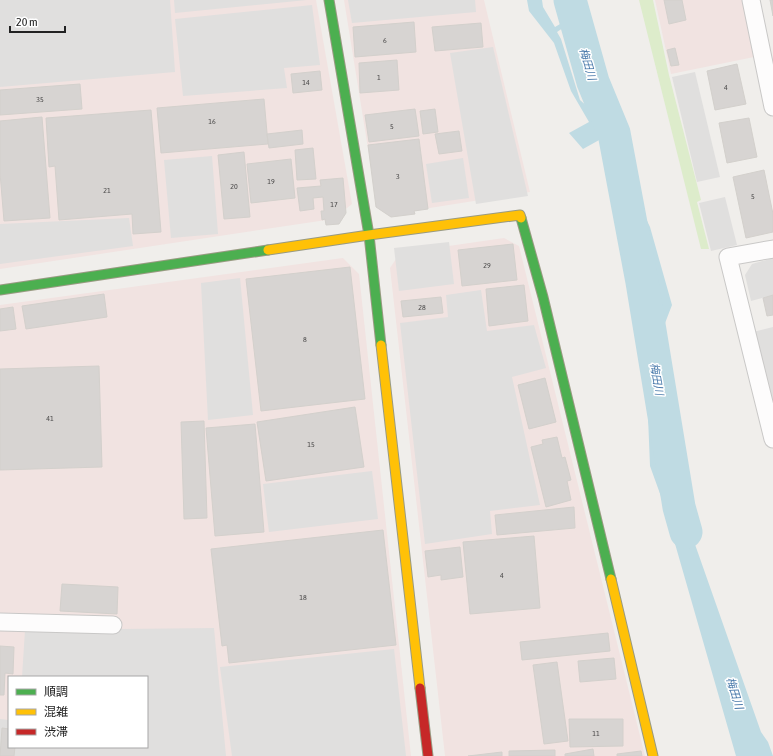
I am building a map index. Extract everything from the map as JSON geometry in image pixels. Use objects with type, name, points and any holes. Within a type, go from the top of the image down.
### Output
[{"type":"street","points":[[329,0],[369,235],[428,756]]},
{"type":"street","points":[[750,0],[773,107]]},
{"type":"street","points":[[0,290],[369,235],[520,215],[543,296],[653,756]]},
{"type":"street","points":[[773,249],[728,257],[773,439]]},
{"type":"street","points":[[0,622],[112,625]]},
{"type":"shaded area","points":[[0,0],[316,0],[352,204],[333,219],[0,269]]},
{"type":"shaded area","points":[[0,0],[170,0],[175,72],[0,87]]},
{"type":"shaded area","points":[[174,0],[307,0],[175,13]]},
{"type":"shaded area","points":[[344,0],[484,0],[530,192],[392,214],[377,204]]},
{"type":"shaded area","points":[[348,0],[475,0],[476,12],[352,23]]},
{"type":"shaded area","points":[[655,0],[742,0],[754,57],[671,74]]},
{"type":"shaded area","points":[[312,5],[320,65],[284,68],[287,88],[183,96],[175,19]]},
{"type":"shaded area","points":[[493,47],[528,196],[476,204],[450,53]]},
{"type":"shaded area","points":[[695,72],[720,177],[697,182],[672,77]]},
{"type":"shaded area","points":[[212,156],[218,234],[171,238],[164,160]]},
{"type":"shaded area","points":[[463,158],[469,198],[432,203],[426,164]]},
{"type":"shaded area","points":[[725,197],[737,245],[711,251],[699,203]]},
{"type":"shaded area","points":[[129,218],[133,246],[0,264],[0,224]]},
{"type":"shaded area","points":[[504,238],[519,246],[645,756],[445,756],[390,268],[400,253]]},
{"type":"shaded area","points":[[449,242],[454,284],[399,291],[394,248]]},
{"type":"shaded area","points":[[343,258],[359,274],[411,756],[0,756],[0,305]]},
{"type":"shaded area","points":[[773,258],[773,295],[751,301],[745,275],[752,264]]},
{"type":"shaded area","points":[[240,278],[253,415],[208,420],[201,283]]},
{"type":"shaded area","points":[[481,290],[487,331],[534,325],[546,368],[512,377],[540,505],[490,511],[492,534],[425,544],[400,323],[448,317],[446,295]]},
{"type":"shaded area","points":[[773,327],[773,409],[753,332]]},
{"type":"shaded area","points":[[372,471],[378,519],[269,532],[263,484]]},
{"type":"shaded area","points":[[214,628],[226,756],[0,756],[0,719],[8,720],[8,748],[148,748],[148,676],[22,676],[25,630]]},
{"type":"shaded area","points":[[394,649],[406,756],[232,756],[220,667]]},
{"type":"green space","points":[[639,0],[653,0],[669,75],[701,200],[697,202],[709,249],[701,249]]},
{"type":"water","points":[[527,0],[542,0],[543,7],[555,27],[577,14],[576,0],[583,0],[582,15],[557,32],[561,39],[580,100],[601,119],[650,227],[672,305],[652,357],[672,479],[761,732],[768,742],[773,756],[736,756],[663,502],[650,466],[644,318],[648,266],[628,206],[611,187],[601,139],[583,149],[569,133],[589,122],[571,91],[554,43],[529,11]]},
{"type":"building","points":[[664,0],[682,0],[686,20],[669,24]]},
{"type":"building","points":[[770,0],[773,0],[773,16]]},
{"type":"building","points":[[414,22],[416,52],[355,57],[353,27]]},
{"type":"building","points":[[481,23],[483,47],[435,51],[432,27]]},
{"type":"building","points":[[675,48],[679,65],[671,66],[667,50]]},
{"type":"building","points":[[397,60],[399,90],[360,93],[359,63]]},
{"type":"building","points":[[737,64],[746,104],[715,110],[707,71]]},
{"type":"building","points":[[320,71],[322,90],[293,93],[291,74]]},
{"type":"building","points":[[80,84],[82,109],[0,115],[0,90]]},
{"type":"building","points":[[264,99],[268,144],[161,153],[157,108]]},
{"type":"building","points":[[415,109],[419,136],[369,142],[365,115]]},
{"type":"building","points":[[435,109],[438,132],[423,134],[420,111]]},
{"type":"building","points":[[151,110],[161,232],[133,234],[132,214],[59,220],[55,166],[49,167],[46,118]]},
{"type":"building","points":[[42,117],[50,218],[4,221],[0,173],[0,121]]},
{"type":"building","points":[[749,118],[757,157],[727,163],[719,123]]},
{"type":"building","points":[[302,130],[303,144],[269,148],[267,134]]},
{"type":"building","points":[[459,131],[462,151],[439,154],[435,134]]},
{"type":"building","points":[[419,139],[428,209],[414,211],[415,214],[391,217],[376,207],[368,145]]},
{"type":"building","points":[[313,148],[316,179],[297,180],[295,150]]},
{"type":"building","points":[[244,152],[250,217],[224,219],[218,155]]},
{"type":"building","points":[[291,159],[295,198],[251,203],[247,164]]},
{"type":"building","points":[[764,170],[773,214],[773,232],[746,238],[733,177]]},
{"type":"building","points":[[343,178],[346,213],[339,224],[326,225],[325,219],[322,220],[321,211],[324,211],[323,197],[313,198],[314,209],[300,211],[297,188],[321,186],[320,180]]},
{"type":"building","points":[[513,244],[517,280],[462,286],[458,250]]},
{"type":"building","points":[[350,267],[365,399],[261,411],[246,279]]},
{"type":"building","points":[[524,285],[528,321],[489,326],[486,289]]},
{"type":"building","points":[[104,294],[107,317],[26,329],[22,306]]},
{"type":"building","points":[[773,295],[773,315],[767,316],[763,298]]},
{"type":"building","points":[[441,297],[443,313],[403,317],[401,301]]},
{"type":"building","points":[[13,307],[16,329],[0,331],[0,309]]},
{"type":"building","points":[[99,366],[102,467],[0,470],[0,369]]},
{"type":"building","points":[[545,378],[556,422],[529,429],[518,385]]},
{"type":"building","points":[[355,407],[364,467],[266,481],[257,422]]},
{"type":"building","points":[[204,421],[207,518],[184,519],[181,422]]},
{"type":"building","points":[[255,424],[264,532],[215,536],[206,428]]},
{"type":"building","points":[[557,437],[562,458],[565,457],[571,480],[567,481],[571,500],[546,507],[531,447],[543,444],[542,440]]},
{"type":"building","points":[[574,507],[575,528],[497,535],[495,515]]},
{"type":"building","points":[[383,530],[396,645],[229,663],[227,645],[222,646],[211,549]]},
{"type":"building","points":[[534,536],[540,608],[470,614],[463,542]]},
{"type":"building","points":[[460,547],[463,577],[441,580],[441,575],[428,577],[425,551]]},
{"type":"building","points":[[62,584],[118,587],[117,614],[60,611]]},
{"type":"building","points":[[608,633],[610,651],[522,660],[520,642]]},
{"type":"building","points":[[0,646],[14,647],[13,674],[5,673],[4,695],[0,695]]},
{"type":"building","points":[[614,658],[616,679],[580,682],[578,661]]},
{"type":"building","points":[[557,662],[568,741],[544,744],[533,665]]},
{"type":"building","points":[[569,719],[623,719],[623,746],[570,747]]},
{"type":"building","points":[[2,728],[8,729],[8,748],[15,748],[14,756],[0,756]]},
{"type":"building","points":[[593,749],[594,756],[565,756],[565,754]]},
{"type":"building","points":[[555,750],[555,756],[509,756],[509,751]]},
{"type":"building","points":[[641,751],[642,756],[617,756],[617,754]]},
{"type":"building","points":[[502,752],[502,756],[468,756]]},
{"type":"waterway","name":"梅田川","points":[[570,0],[593,82],[614,133],[642,282],[679,507],[686,532]]},
{"type":"traffic: fast","points":[[329,0],[369,235],[381,345]]},
{"type":"traffic: fast","points":[[521,218],[543,297],[611,579]]},
{"type":"traffic: fast","points":[[0,290],[268,250]]},
{"type":"traffic: slow","points":[[268,250],[520,215],[521,218]]},
{"type":"traffic: slow","points":[[381,345],[420,688]]},
{"type":"traffic: slow","points":[[611,579],[653,756]]},
{"type":"traffic: jam","points":[[420,688],[428,756]]}]
